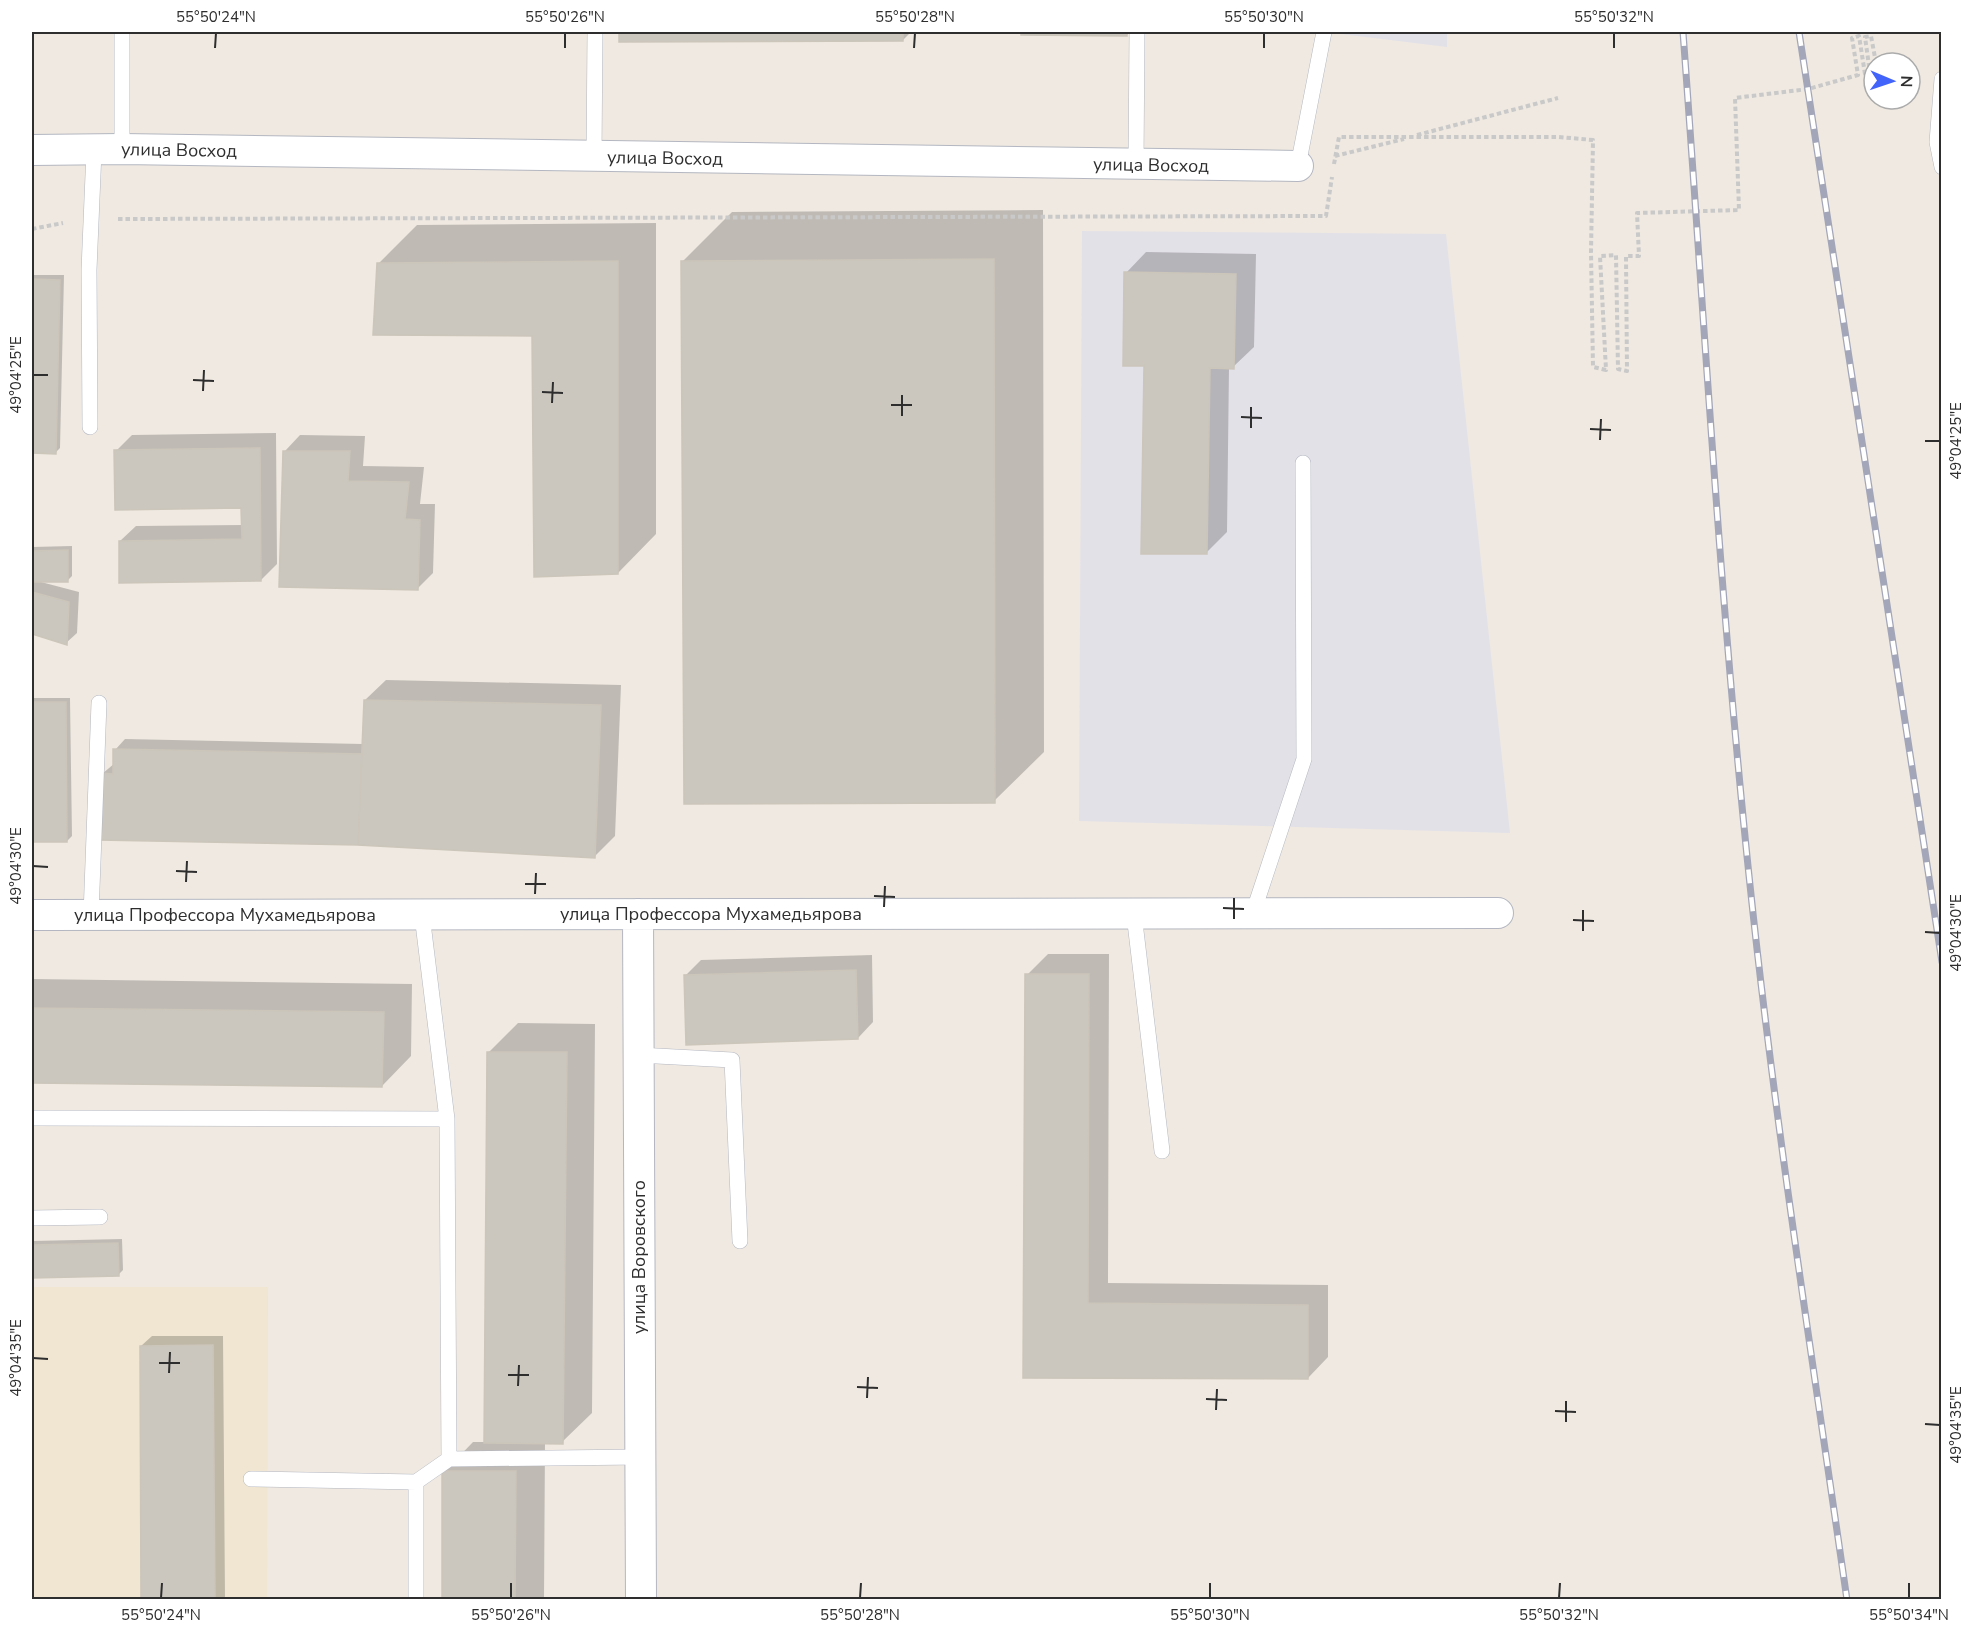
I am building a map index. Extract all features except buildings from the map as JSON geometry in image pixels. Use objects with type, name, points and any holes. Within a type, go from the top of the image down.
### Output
[{"type":"street","name":"улица Восход","points":[[32,150],[1298,166]]},
{"type":"street","name":"улица Профессора Мухамедьярова","points":[[32,915],[1498,913]]},
{"type":"street","name":"улица Воровского","points":[[638,914],[641,1599]]},
{"type":"lane","points":[[90,427],[90,219],[108,150],[122,32]]},
{"type":"lane","points":[[594,157],[595,32]]},
{"type":"lane","points":[[1136,165],[1137,32]]},
{"type":"lane","points":[[1298,166],[1324,32]]},
{"type":"lane","points":[[1941,79],[1937,142],[1941,167]]},
{"type":"lane","points":[[1253,913],[1304,759],[1303,463]]},
{"type":"lane","points":[[91,915],[99,703]]},
{"type":"lane","points":[[1134,914],[1162,1151]]},
{"type":"lane","points":[[422,915],[447,1119],[448,1459]]},
{"type":"lane","points":[[638,1055],[732,1060],[740,1240]]},
{"type":"lane","points":[[32,1118],[447,1119]]},
{"type":"lane","points":[[32,1218],[100,1217]]},
{"type":"lane","points":[[251,1479],[416,1482],[448,1459],[640,1457]]},
{"type":"lane","points":[[416,1482],[416,1599]]},
{"type":"path","points":[[32,229],[90,219],[1326,216],[1339,137],[1582,139],[1593,140],[1593,367],[1606,370],[1600,256],[1616,255],[1618,369],[1627,371],[1626,256],[1639,256],[1636,213],[1739,210],[1735,98],[1808,89],[1858,75],[1852,38],[1858,36],[1862,58]]},
{"type":"path","points":[[1867,51],[1865,37],[1871,36],[1874,51]]},
{"type":"path","points":[[1298,166],[1558,98]]},
{"type":"shaded area","points":[[319,32],[786,32],[595,34]]},
{"type":"shaded area","points":[[1325,32],[1447,32],[1447,47]]},
{"type":"shaded area","points":[[1082,231],[1446,234],[1510,833],[1079,821]]},
{"type":"shaded area","points":[[32,1287],[268,1287],[267,1599],[32,1599]]},
{"type":"railway","points":[[1683,32],[1721,565],[1750,885],[1783,1154],[1847,1600]]},
{"type":"railway","points":[[1799,32],[1942,962]]}]
